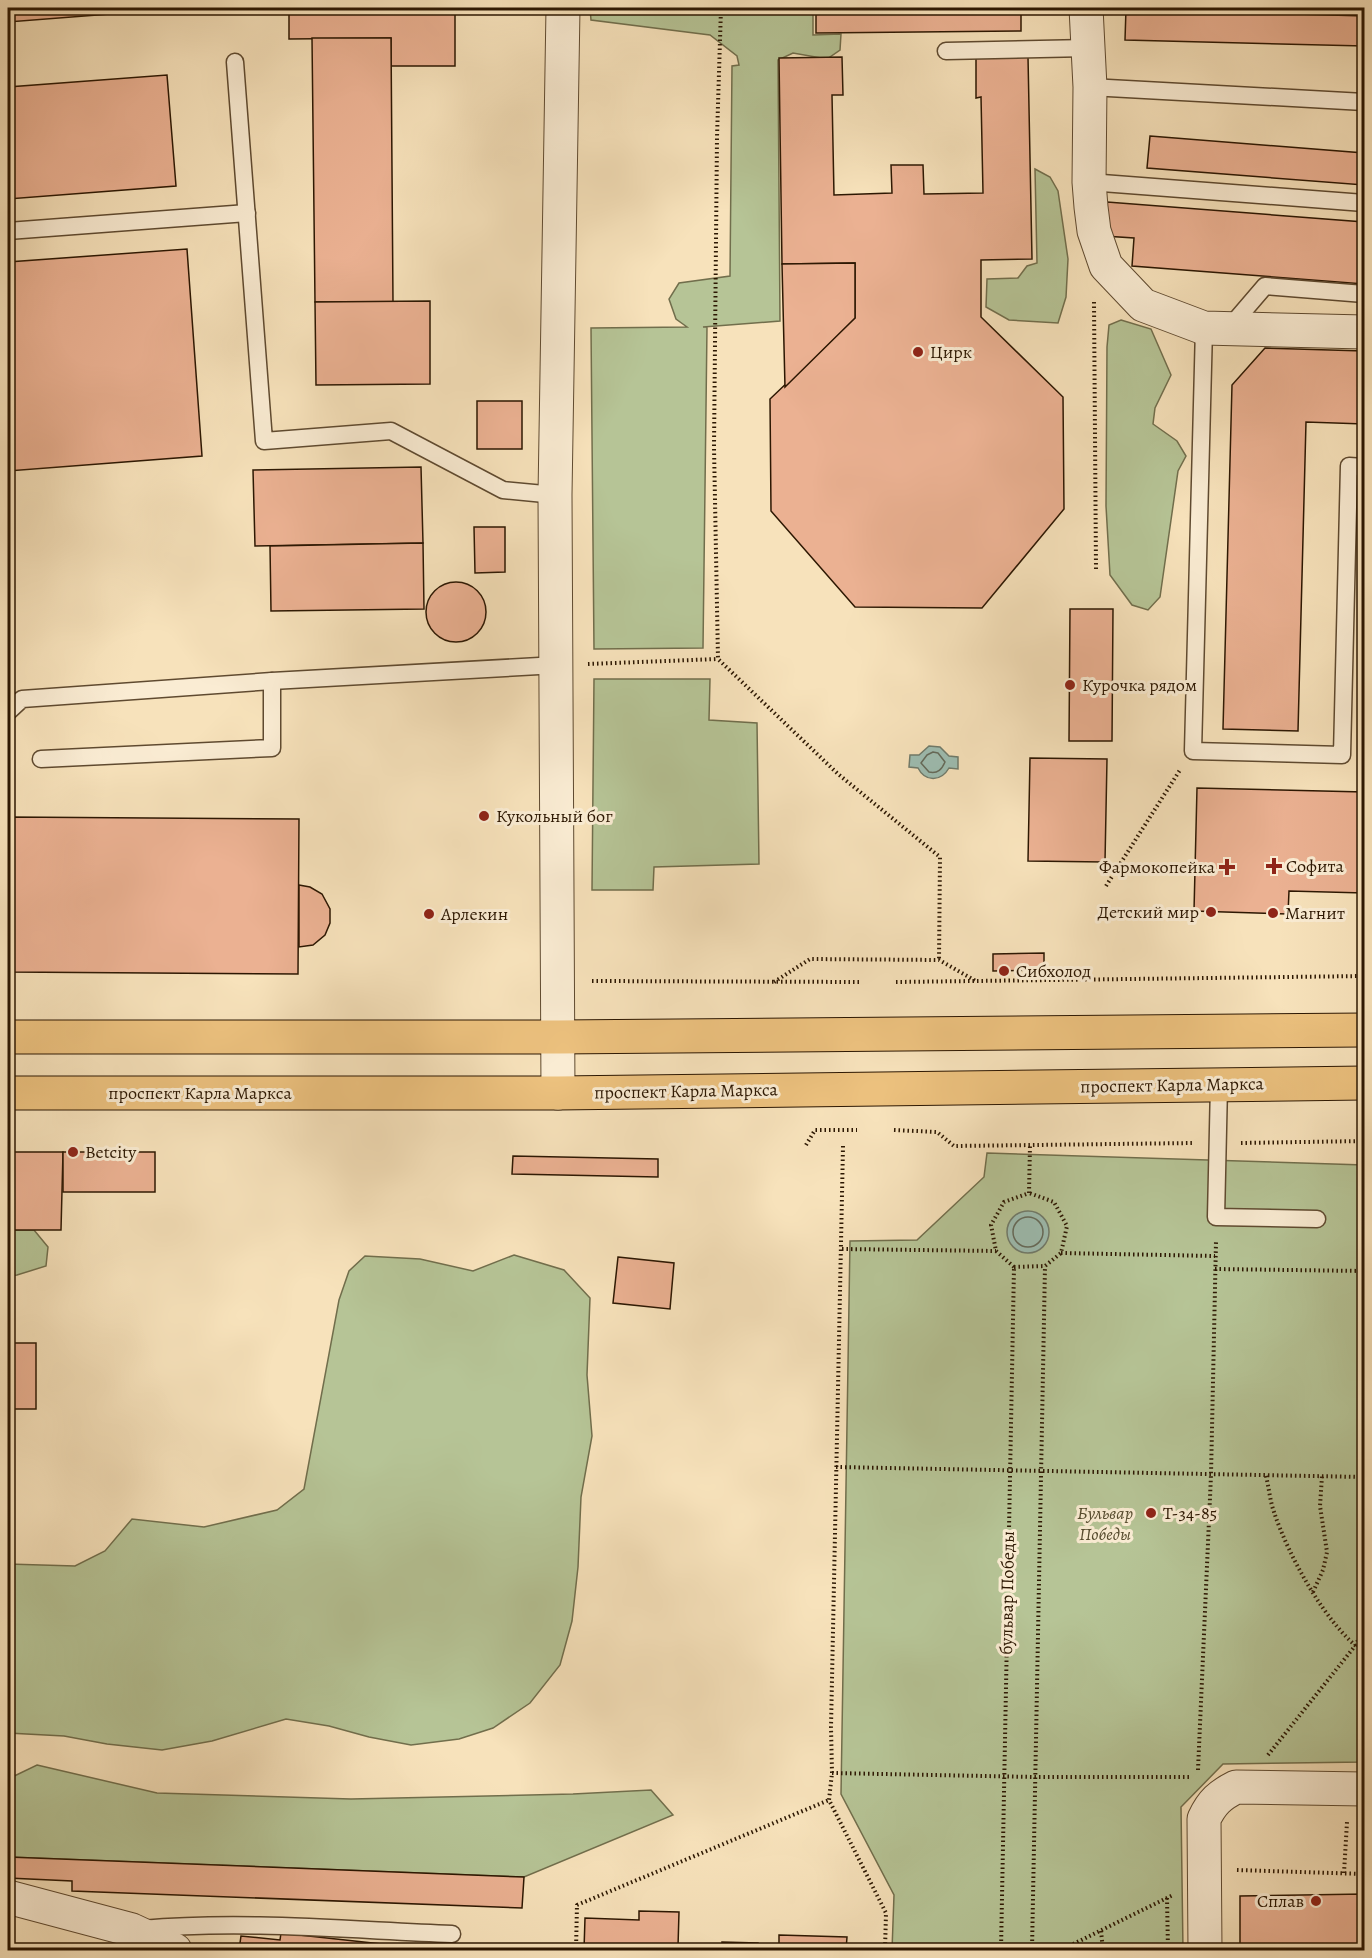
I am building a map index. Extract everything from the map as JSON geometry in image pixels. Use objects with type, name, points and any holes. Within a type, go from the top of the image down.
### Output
[{"type":"main road","points":[[8,1038],[558,1037],[1365,1030]]},
{"type":"main road","name":"проспект Карла Маркса","points":[[8,1093],[558,1093],[1365,1083]]},
{"type":"street","points":[[558,1093],[555,495],[563,8]]},
{"type":"street","points":[[1086,8],[1090,87],[1089,182],[1094,231],[1106,266],[1143,305],[1216,328],[1365,332]]},
{"type":"street","points":[[1205,1950],[1204,1819],[1209,1808],[1220,1795],[1236,1787],[1356,1789]]},
{"type":"street","points":[[8,1897],[132,1930],[175,1950]]},
{"type":"lane","points":[[946,51],[1088,48]]},
{"type":"lane","points":[[235,62],[264,441],[391,431],[502,490],[555,495]]},
{"type":"lane","points":[[1090,87],[1365,102]]},
{"type":"lane","points":[[1089,182],[1365,203]]},
{"type":"lane","points":[[8,231],[247,213]]},
{"type":"lane","points":[[1365,294],[1265,286],[1216,328],[1193,751],[1342,755],[1349,466],[1365,467]]},
{"type":"lane","points":[[8,712],[21,699],[272,681],[557,665]]},
{"type":"lane","points":[[41,759],[272,748],[272,681]]},
{"type":"lane","points":[[1219,1085],[1216,1217],[1317,1219]]},
{"type":"lane","points":[[132,1930],[178,1926],[237,1925],[452,1934]]},
{"type":"path","points":[[721,8],[717,137],[714,435],[718,659],[838,774],[940,857],[939,960]]},
{"type":"path","points":[[1094,301],[1096,569]]},
{"type":"path","points":[[557,665],[718,659]]},
{"type":"path","points":[[1106,886],[1193,751]]},
{"type":"path","points":[[773,982],[810,959],[939,960],[977,981]]},
{"type":"path","points":[[896,982],[1365,976]]},
{"type":"path","points":[[592,981],[860,982]]},
{"type":"path","points":[[806,1145],[814,1130],[857,1131]]},
{"type":"path","points":[[894,1130],[937,1132],[954,1146],[1365,1141]]},
{"type":"path","points":[[1029,1193],[1030,1145]]},
{"type":"path","points":[[843,1146],[831,1727],[832,1773],[829,1800],[886,1912],[885,1950]]},
{"type":"path","points":[[1029,1193],[1054,1202],[1067,1226],[1061,1252],[1045,1266],[1014,1267],[996,1251],[991,1225],[1004,1202],[1029,1193]]},
{"type":"path","points":[[832,1773],[1004,1777],[1198,1777],[1211,1474],[1216,1217]]},
{"type":"path","points":[[842,1249],[996,1251]]},
{"type":"path","points":[[1061,1252],[1215,1256]]},
{"type":"path","name":"бульвар Победы","points":[[1032,1950],[1045,1266]]},
{"type":"path","name":"бульвар Победы","points":[[1001,1950],[1014,1267]]},
{"type":"path","points":[[1215,1269],[1365,1271]]},
{"type":"path","points":[[836,1467],[1365,1477]]},
{"type":"path","points":[[1266,1476],[1274,1512],[1300,1571],[1323,1609],[1355,1646],[1365,1652]]},
{"type":"path","points":[[1313,1592],[1323,1570],[1327,1552],[1320,1506],[1322,1476]]},
{"type":"path","points":[[1263,1760],[1355,1646],[1365,1629]]},
{"type":"path","points":[[1344,1873],[1356,1789]]},
{"type":"path","points":[[576,1950],[576,1905],[829,1800]]},
{"type":"path","points":[[1233,1869],[1365,1874]]},
{"type":"path","points":[[1061,1950],[1175,1894]]},
{"type":"path","points":[[1167,1898],[1168,1950]]},
{"type":"path","points":[[1101,1931],[1103,1950]]},
{"type":"green space","points":[[590,8],[813,8],[813,35],[841,34],[840,50],[827,59],[793,53],[778,60],[780,321],[703,327],[707,327],[703,648],[594,649],[591,328],[687,327],[676,319],[669,299],[679,283],[730,276],[732,66],[739,65],[737,56],[710,35],[591,20]]},
{"type":"green space","points":[[1035,169],[1050,177],[1058,191],[1068,259],[1066,297],[1058,323],[1009,320],[986,307],[987,279],[1018,278],[1027,266],[1037,263]]},
{"type":"green space","points":[[1121,320],[1151,329],[1171,375],[1155,408],[1153,424],[1177,441],[1186,456],[1178,471],[1160,597],[1148,610],[1132,605],[1110,575],[1106,506],[1107,347],[1109,325]]},
{"type":"green space","points":[[594,679],[710,679],[709,720],[757,723],[759,864],[654,867],[653,890],[592,890]]},
{"type":"green space","name":"Бульвар Победы","points":[[987,1153],[1364,1165],[1364,1762],[1223,1764],[1181,1807],[1183,1950],[892,1950],[894,1895],[841,1794],[850,1241],[917,1240],[984,1177]]},
{"type":"green space","points":[[8,1230],[34,1230],[48,1247],[46,1266],[8,1276]]},
{"type":"green space","points":[[514,1255],[564,1270],[590,1298],[587,1375],[592,1436],[581,1497],[578,1567],[572,1621],[560,1665],[530,1703],[493,1728],[459,1739],[411,1745],[329,1726],[286,1719],[212,1741],[162,1750],[107,1744],[64,1736],[8,1733],[8,1564],[75,1566],[105,1551],[132,1519],[204,1527],[277,1510],[304,1489],[339,1300],[349,1271],[365,1256],[420,1259],[473,1271]]},
{"type":"green space","points":[[37,1765],[157,1793],[351,1799],[651,1790],[673,1815],[524,1877],[8,1857],[8,1779]]},
{"type":"water","points":[[929,746],[940,747],[949,756],[958,757],[958,769],[949,768],[938,778],[929,778],[918,768],[909,767],[910,755],[919,755]]},
{"type":"water","points":[[1028,1211],[1043,1217],[1049,1232],[1043,1247],[1028,1253],[1013,1247],[1007,1232],[1013,1217]]},
{"type":"building","points":[[8,8],[161,8],[161,10],[8,22]]},
{"type":"building","points":[[289,8],[455,8],[455,66],[391,66],[391,38],[289,39]]},
{"type":"building","points":[[816,8],[1021,8],[1021,31],[816,33]]},
{"type":"building","points":[[1126,9],[1364,16],[1364,46],[1125,40]]},
{"type":"building","points":[[312,38],[391,38],[393,302],[315,302]]},
{"type":"building","name":"Цирк","points":[[842,57],[843,95],[832,95],[834,195],[892,193],[891,165],[923,165],[924,194],[983,193],[981,97],[976,98],[976,58],[1028,57],[1032,259],[981,260],[981,317],[1063,397],[1064,509],[982,608],[855,607],[771,511],[770,399],[855,318],[855,263],[782,264],[779,58]]},
{"type":"building","points":[[167,75],[176,186],[8,199],[8,87]]},
{"type":"building","points":[[1150,136],[1364,153],[1364,185],[1147,168]]},
{"type":"building","points":[[1107,202],[1364,222],[1364,284],[1132,266],[1134,238],[1104,236]]},
{"type":"building","points":[[187,249],[202,456],[8,471],[8,262]]},
{"type":"building","points":[[855,263],[855,318],[785,387],[782,264]]},
{"type":"building","points":[[430,301],[430,384],[316,385],[315,302]]},
{"type":"building","points":[[1265,348],[1364,351],[1364,424],[1306,422],[1298,731],[1223,729],[1232,385]]},
{"type":"building","points":[[477,401],[522,401],[522,449],[477,449]]},
{"type":"building","points":[[421,467],[423,543],[255,546],[253,470]]},
{"type":"building","points":[[474,527],[505,527],[505,572],[475,573]]},
{"type":"building","points":[[423,543],[424,609],[271,611],[270,546]]},
{"type":"building","points":[[456,582],[477,591],[486,612],[477,633],[456,642],[435,633],[426,612],[435,591]]},
{"type":"building","points":[[1070,609],[1113,609],[1112,741],[1069,741]]},
{"type":"building","points":[[1030,758],[1107,759],[1105,862],[1028,861]]},
{"type":"building","points":[[1197,788],[1364,792],[1364,893],[1289,891],[1288,914],[1194,911]]},
{"type":"building","points":[[8,817],[299,819],[298,974],[8,972]]},
{"type":"building","points":[[299,885],[310,887],[322,894],[330,909],[330,923],[325,935],[313,945],[299,947]]},
{"type":"building","points":[[1044,953],[1044,970],[993,971],[993,954]]},
{"type":"building","points":[[8,1152],[63,1152],[61,1230],[8,1230]]},
{"type":"building","points":[[63,1152],[155,1152],[155,1192],[63,1192]]},
{"type":"building","points":[[513,1156],[658,1159],[658,1177],[512,1174]]},
{"type":"building","points":[[618,1257],[674,1263],[670,1309],[613,1303]]},
{"type":"building","points":[[8,1343],[36,1343],[36,1409],[8,1409]]},
{"type":"building","points":[[8,1857],[524,1877],[522,1908],[72,1891],[72,1881],[8,1878]]},
{"type":"building","points":[[1364,1894],[1364,1950],[1240,1950],[1240,1896]]},
{"type":"building","points":[[639,1911],[679,1912],[678,1947],[722,1949],[722,1942],[758,1943],[758,1950],[584,1950],[585,1918],[639,1920]]},
{"type":"building","points":[[281,1933],[437,1950],[239,1950],[241,1936],[280,1940]]},
{"type":"building","points":[[779,1935],[847,1937],[846,1950],[779,1950]]},
{"type":"place","name":"Цирк","points":[[918,352]]},
{"type":"place","name":"Курочка рядом","points":[[1070,685]]},
{"type":"place","name":"Кукольный бог","points":[[484,816]]},
{"type":"place","name":"Софита","points":[[1274,866]]},
{"type":"place","name":"Фармокопейка","points":[[1227,867]]},
{"type":"place","name":"Детский мир","points":[[1211,912]]},
{"type":"place","name":"Магнит","points":[[1273,913]]},
{"type":"place","name":"Арлекин","points":[[429,914]]},
{"type":"place","name":"Сибхолод","points":[[1004,971]]},
{"type":"place","name":"Betcity","points":[[73,1152]]},
{"type":"place","name":"Т-34-85","points":[[1151,1513]]},
{"type":"place","name":"Сплав","points":[[1316,1901]]}]
